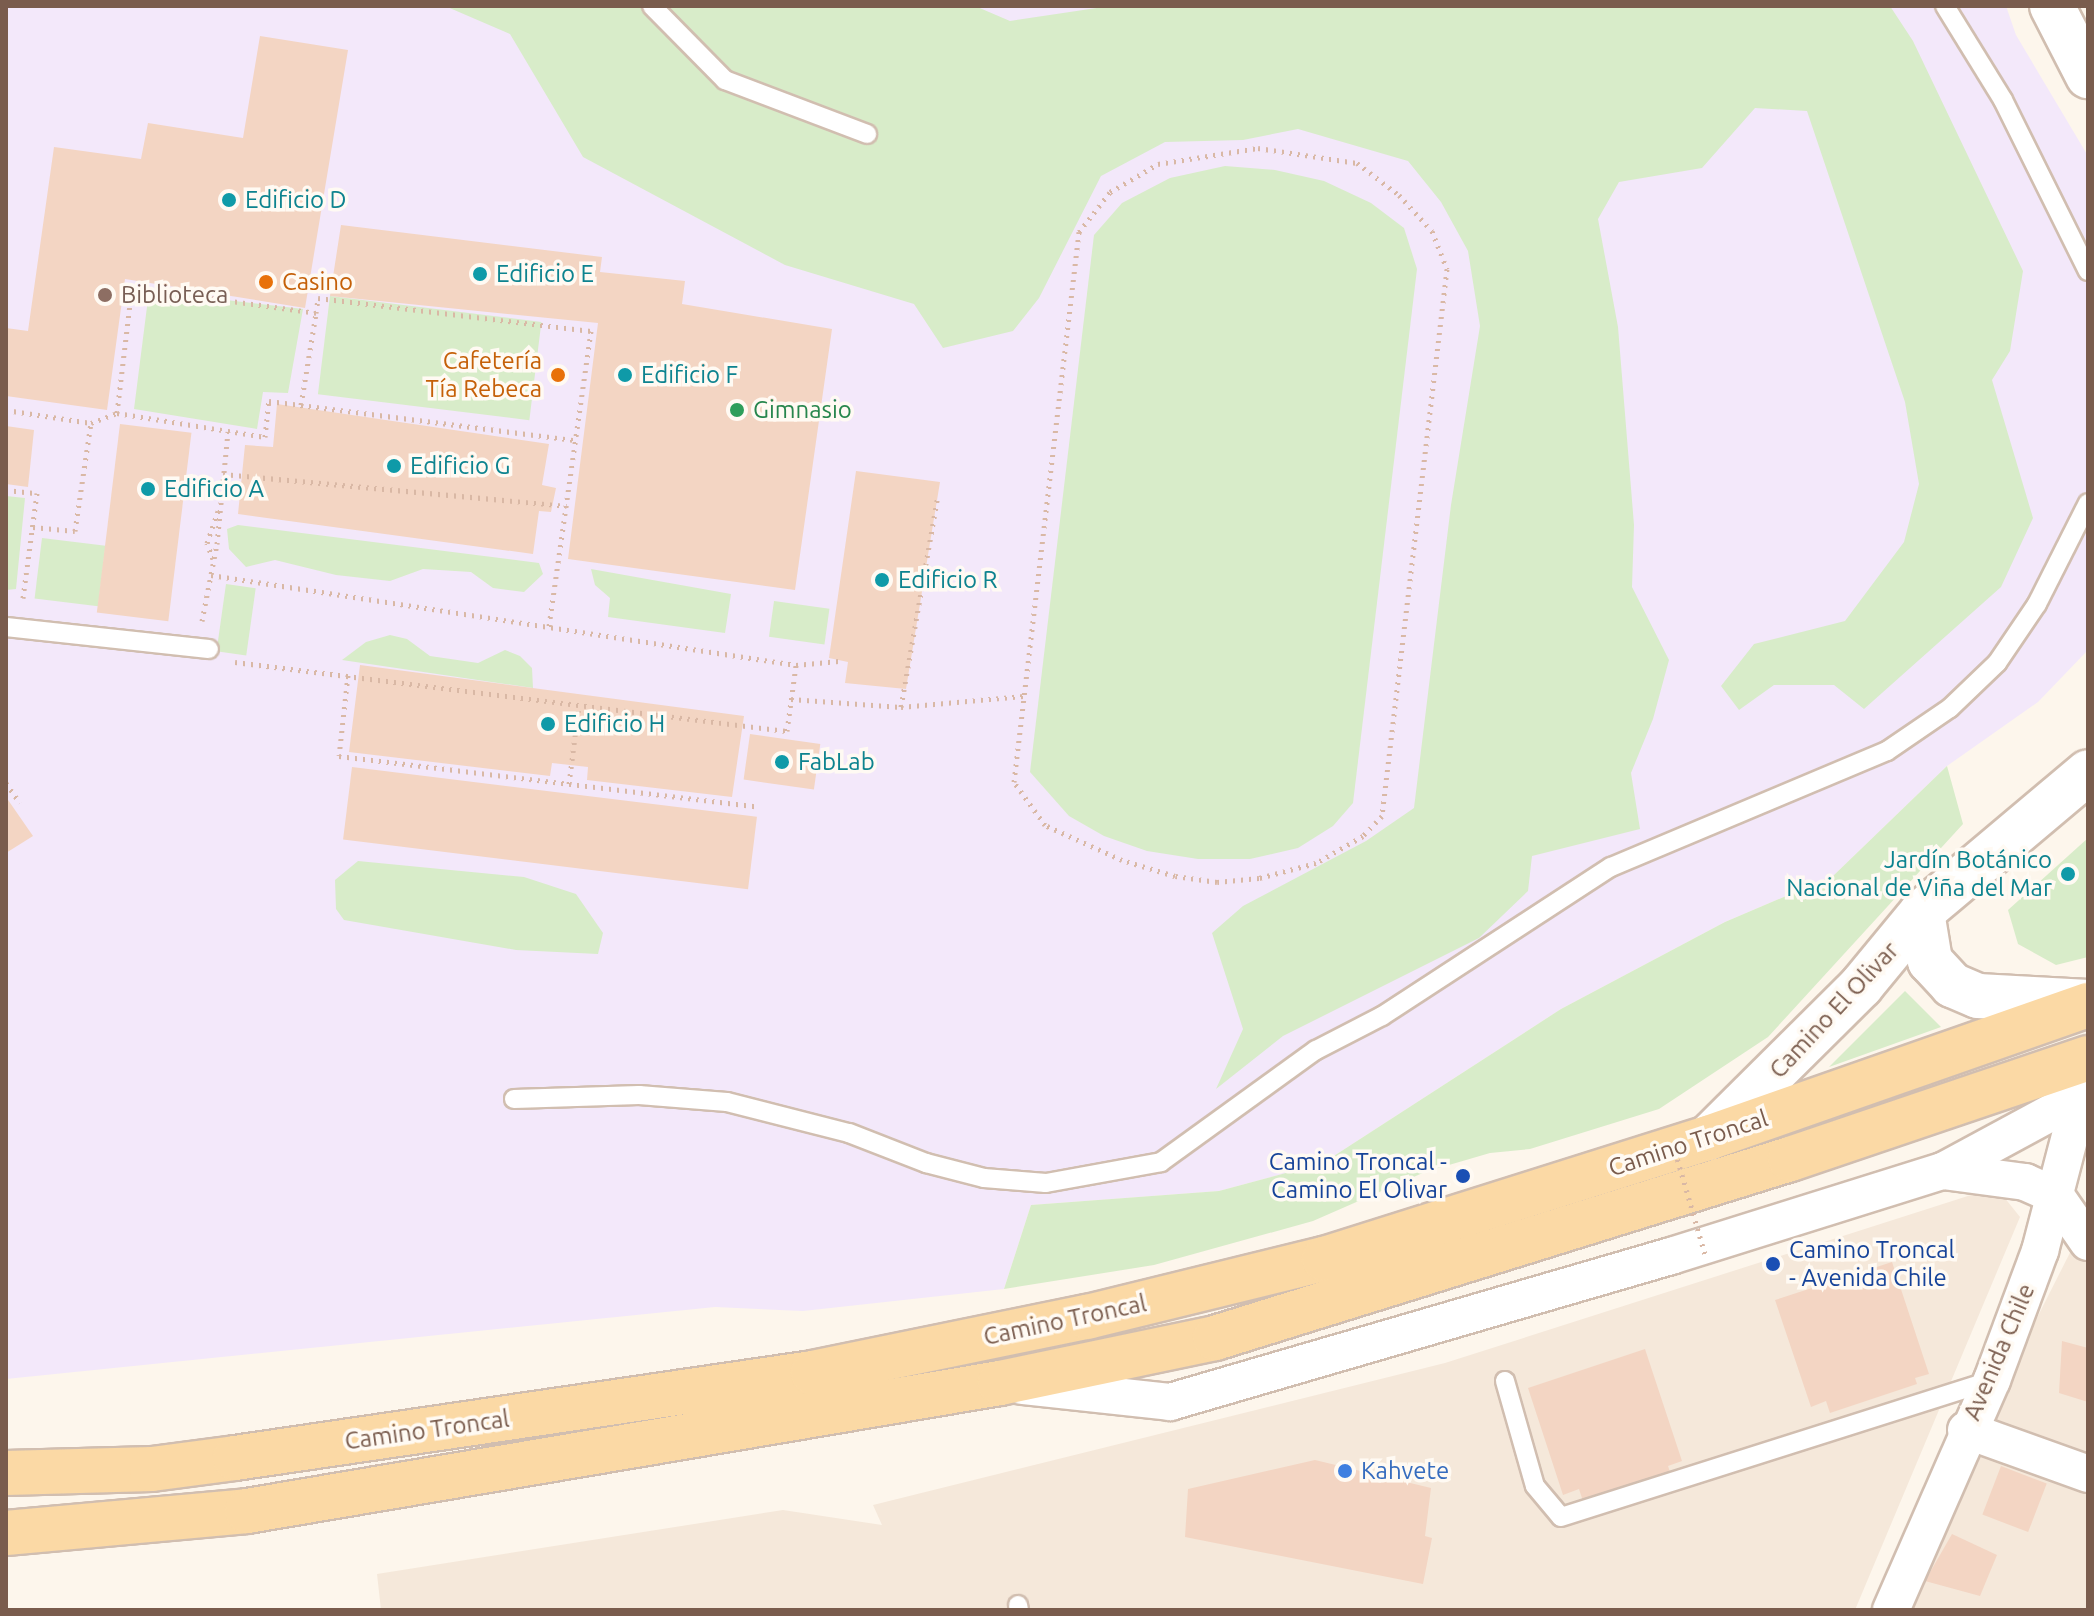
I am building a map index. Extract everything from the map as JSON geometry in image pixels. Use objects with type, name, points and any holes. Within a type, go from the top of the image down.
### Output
[{"type":"main road","points":[[2052,6],[2088,76]]},
{"type":"main road","name":"Camino El Olivar","points":[[1690,1141],[1861,986],[1922,912],[2088,772]]},
{"type":"main road","name":"Camino El Olivar","points":[[1922,912],[1930,961],[1952,985],[1978,996],[2088,1003]]},
{"type":"main road","name":"Camino Troncal","points":[[6,1473],[152,1469],[813,1373],[1087,1317],[1324,1259],[1690,1141],[2088,1003]]},
{"type":"main road","name":"Camino Troncal","points":[[6,1533],[247,1511],[1000,1383],[1215,1338],[1790,1159],[2085,1081]]},
{"type":"street","name":"Avenida Chile","points":[[1891,1610],[1966,1430],[1992,1380],[2056,1196],[2078,1157],[2085,1081]]},
{"type":"street","name":"Camino Troncal","points":[[1000,1383],[1170,1402],[1686,1252],[1943,1171],[2085,1081]]},
{"type":"street","name":"Camino Troncal","points":[[1943,1171],[2025,1182],[2056,1196]]},
{"type":"street","points":[[2056,1196],[2088,1242]]},
{"type":"street","points":[[1966,1430],[2088,1474]]},
{"type":"lane","points":[[652,6],[725,80],[867,134]]},
{"type":"lane","points":[[1945,6],[2003,100],[2088,271]]},
{"type":"lane","points":[[514,1099],[639,1095],[727,1102],[849,1133],[926,1163],[984,1178],[1046,1183],[1161,1162],[1316,1050],[1382,1016],[1611,867],[1887,751],[1950,708],[1997,663],[2037,604],[2088,503]]},
{"type":"lane","points":[[6,627],[204,642]]},
{"type":"lane","points":[[1505,1381],[1535,1486],[1561,1517],[1992,1380]]},
{"type":"path","points":[[1258,148],[1357,163],[1399,195],[1432,231],[1447,269],[1382,816],[1363,836],[1316,863],[1259,878],[1203,880],[1122,860],[1045,825],[1023,801],[1014,782],[1024,696],[1079,232],[1110,192],[1158,164],[1258,148]]},
{"type":"path","points":[[117,413],[132,287],[316,313]]},
{"type":"path","points":[[301,405],[318,298],[591,331],[549,627]]},
{"type":"path","points":[[6,410],[91,423],[117,413],[265,437],[269,401],[575,440]]},
{"type":"path","points":[[33,527],[75,531],[91,423]]},
{"type":"path","points":[[204,642],[228,432]]},
{"type":"path","points":[[223,474],[567,506]]},
{"type":"path","points":[[6,490],[37,493],[24,599],[17,598]]},
{"type":"path","points":[[901,707],[938,496]]},
{"type":"path","points":[[214,562],[207,543],[220,503]]},
{"type":"path","points":[[211,575],[796,665],[839,661]]},
{"type":"path","points":[[237,662],[787,731],[796,665]]},
{"type":"path","points":[[348,675],[339,756],[755,806]]},
{"type":"path","points":[[791,699],[901,707],[1024,696]]},
{"type":"path","points":[[569,784],[579,705]]},
{"type":"path","points":[[6,783],[20,803]]},
{"type":"path","points":[[1690,1141],[1705,1254]]},
{"type":"shaded area","points":[[6,6],[2006,6],[2016,35],[2088,156],[2088,650],[2038,702],[1947,766],[1833,876],[1725,922],[1561,1009],[1323,1163],[1219,1191],[1031,1205],[1004,1289],[803,1311],[715,1307],[6,1379]]},
{"type":"shaded area","points":[[1996,1187],[2020,1217],[1855,1610],[381,1610],[377,1574],[783,1510],[882,1525],[873,1505],[1445,1363]]},
{"type":"shaded area","points":[[2088,1217],[2088,1610],[1908,1610],[1989,1413]]},
{"type":"green space","points":[[445,6],[975,6],[1010,21],[1110,6],[1890,6],[1913,41],[2023,271],[2010,351],[1992,380],[2033,518],[2001,587],[1864,709],[1834,685],[1774,685],[1739,710],[1721,686],[1754,644],[1845,621],[1904,542],[1919,484],[1905,402],[1807,111],[1755,108],[1702,168],[1619,182],[1598,219],[1618,327],[1634,525],[1632,587],[1669,660],[1653,719],[1631,773],[1640,829],[1532,856],[1528,891],[1479,938],[1283,1036],[1216,1089],[1243,1029],[1212,933],[1243,906],[1366,841],[1414,808],[1451,505],[1480,326],[1468,251],[1441,202],[1408,161],[1298,129],[1243,140],[1165,142],[1101,176],[1039,298],[1013,331],[943,348],[914,304],[785,265],[583,157],[510,34]]},
{"type":"green space","points":[[1225,166],[1275,170],[1324,181],[1371,203],[1404,228],[1417,269],[1353,803],[1333,826],[1298,848],[1250,859],[1198,859],[1147,851],[1104,836],[1069,816],[1030,772],[1094,235],[1122,203],[1170,178]]},
{"type":"green space","points":[[149,291],[303,309],[288,393],[263,392],[257,429],[134,409]]},
{"type":"green space","points":[[330,296],[541,322],[529,420],[318,394]]},
{"type":"green space","points":[[6,496],[25,498],[16,589],[6,590]]},
{"type":"green space","points":[[238,525],[539,563],[543,574],[524,592],[493,588],[471,572],[423,569],[390,581],[336,575],[275,560],[246,567],[229,549],[227,529]]},
{"type":"green space","points":[[42,538],[106,546],[98,606],[35,599]]},
{"type":"green space","points":[[591,569],[731,594],[725,633],[608,617],[610,598],[595,585]]},
{"type":"green space","points":[[226,584],[256,588],[246,656],[217,651]]},
{"type":"green space","points":[[774,601],[829,609],[824,644],[769,637]]},
{"type":"green space","points":[[390,635],[407,639],[430,656],[478,663],[505,650],[520,656],[532,668],[533,688],[342,660],[366,642]]},
{"type":"green space","points":[[1947,766],[1963,824],[1768,1037],[1659,1109],[1530,1149],[1490,1153],[1425,1172],[1313,1221],[1154,1265],[1004,1289],[1031,1205],[1219,1191],[1323,1163],[1561,1009],[1725,922],[1833,876]]},
{"type":"green space","name":"Jardín Botánico Nacional de Viña del Mar","points":[[2088,838],[2088,957],[2056,965],[2018,944],[2008,910]]},
{"type":"green space","points":[[358,861],[524,877],[576,894],[603,933],[598,954],[516,950],[344,920],[336,909],[335,880]]},
{"type":"green space","points":[[1905,991],[1941,1027],[1829,1067]]},
{"type":"building","name":"Edificio D","points":[[260,36],[348,50],[305,308],[125,279],[107,410],[6,396],[6,328],[28,331],[54,147],[141,159],[148,123],[243,138]]},
{"type":"building","points":[[341,225],[602,257],[600,272],[685,281],[682,304],[832,329],[795,590],[568,559],[598,323],[330,296]]},
{"type":"building","name":"Edificio G","points":[[277,404],[549,444],[542,485],[556,488],[551,512],[539,511],[533,554],[238,514],[245,445],[273,447]]},
{"type":"building","name":"Edificio A","points":[[120,424],[191,433],[168,621],[97,613]]},
{"type":"building","points":[[6,426],[34,430],[28,487],[6,484]]},
{"type":"building","name":"Edificio R","points":[[856,471],[940,482],[906,689],[845,683],[848,662],[829,658]]},
{"type":"building","name":"Edificio H","points":[[360,665],[744,716],[732,797],[587,780],[588,767],[552,763],[550,776],[349,752]]},
{"type":"building","name":"FabLab","points":[[750,734],[820,744],[814,789],[744,780]]},
{"type":"building","name":"Edificio H","points":[[352,767],[757,817],[748,889],[343,839]]},
{"type":"building","points":[[6,797],[33,836],[6,853]]},
{"type":"building","points":[[1892,1262],[1929,1374],[1915,1378],[1917,1384],[1830,1413],[1826,1401],[1811,1407],[1775,1300]]},
{"type":"building","points":[[2062,1341],[2088,1348],[2088,1402],[2059,1393]]},
{"type":"building","points":[[1645,1349],[1682,1461],[1668,1466],[1670,1472],[1583,1501],[1579,1489],[1563,1495],[1528,1388]]},
{"type":"building","points":[[1315,1460],[1431,1488],[1425,1536],[1432,1538],[1423,1584],[1185,1537],[1188,1489]]},
{"type":"building","points":[[2001,1466],[2047,1484],[2028,1532],[1982,1515]]},
{"type":"building","points":[[1952,1534],[1997,1555],[1980,1596],[1925,1581]]},
{"type":"place","name":"Edificio D","points":[[229,200]]},
{"type":"place","name":"Edificio E","points":[[480,274]]},
{"type":"place","name":"Casino","points":[[266,282]]},
{"type":"place","name":"Biblioteca","points":[[105,295]]},
{"type":"place","name":"Cafetería Tía Rebeca","points":[[558,375]]},
{"type":"place","name":"Edificio F","points":[[625,375]]},
{"type":"place","name":"Gimnasio","points":[[737,410]]},
{"type":"place","name":"Edificio G","points":[[394,466]]},
{"type":"place","name":"Edificio A","points":[[148,489]]},
{"type":"place","name":"Edificio R","points":[[882,580]]},
{"type":"place","name":"Edificio H","points":[[548,724]]},
{"type":"place","name":"FabLab","points":[[782,762]]},
{"type":"place","name":"Jardín Botánico Nacional de Viña del Mar","points":[[2068,874]]},
{"type":"place","name":"Camino Troncal - Camino El Olivar","points":[[1463,1176]]},
{"type":"place","name":"Camino Troncal - Avenida Chile","points":[[1773,1264]]},
{"type":"place","name":"Kahvete","points":[[1345,1471]]}]
